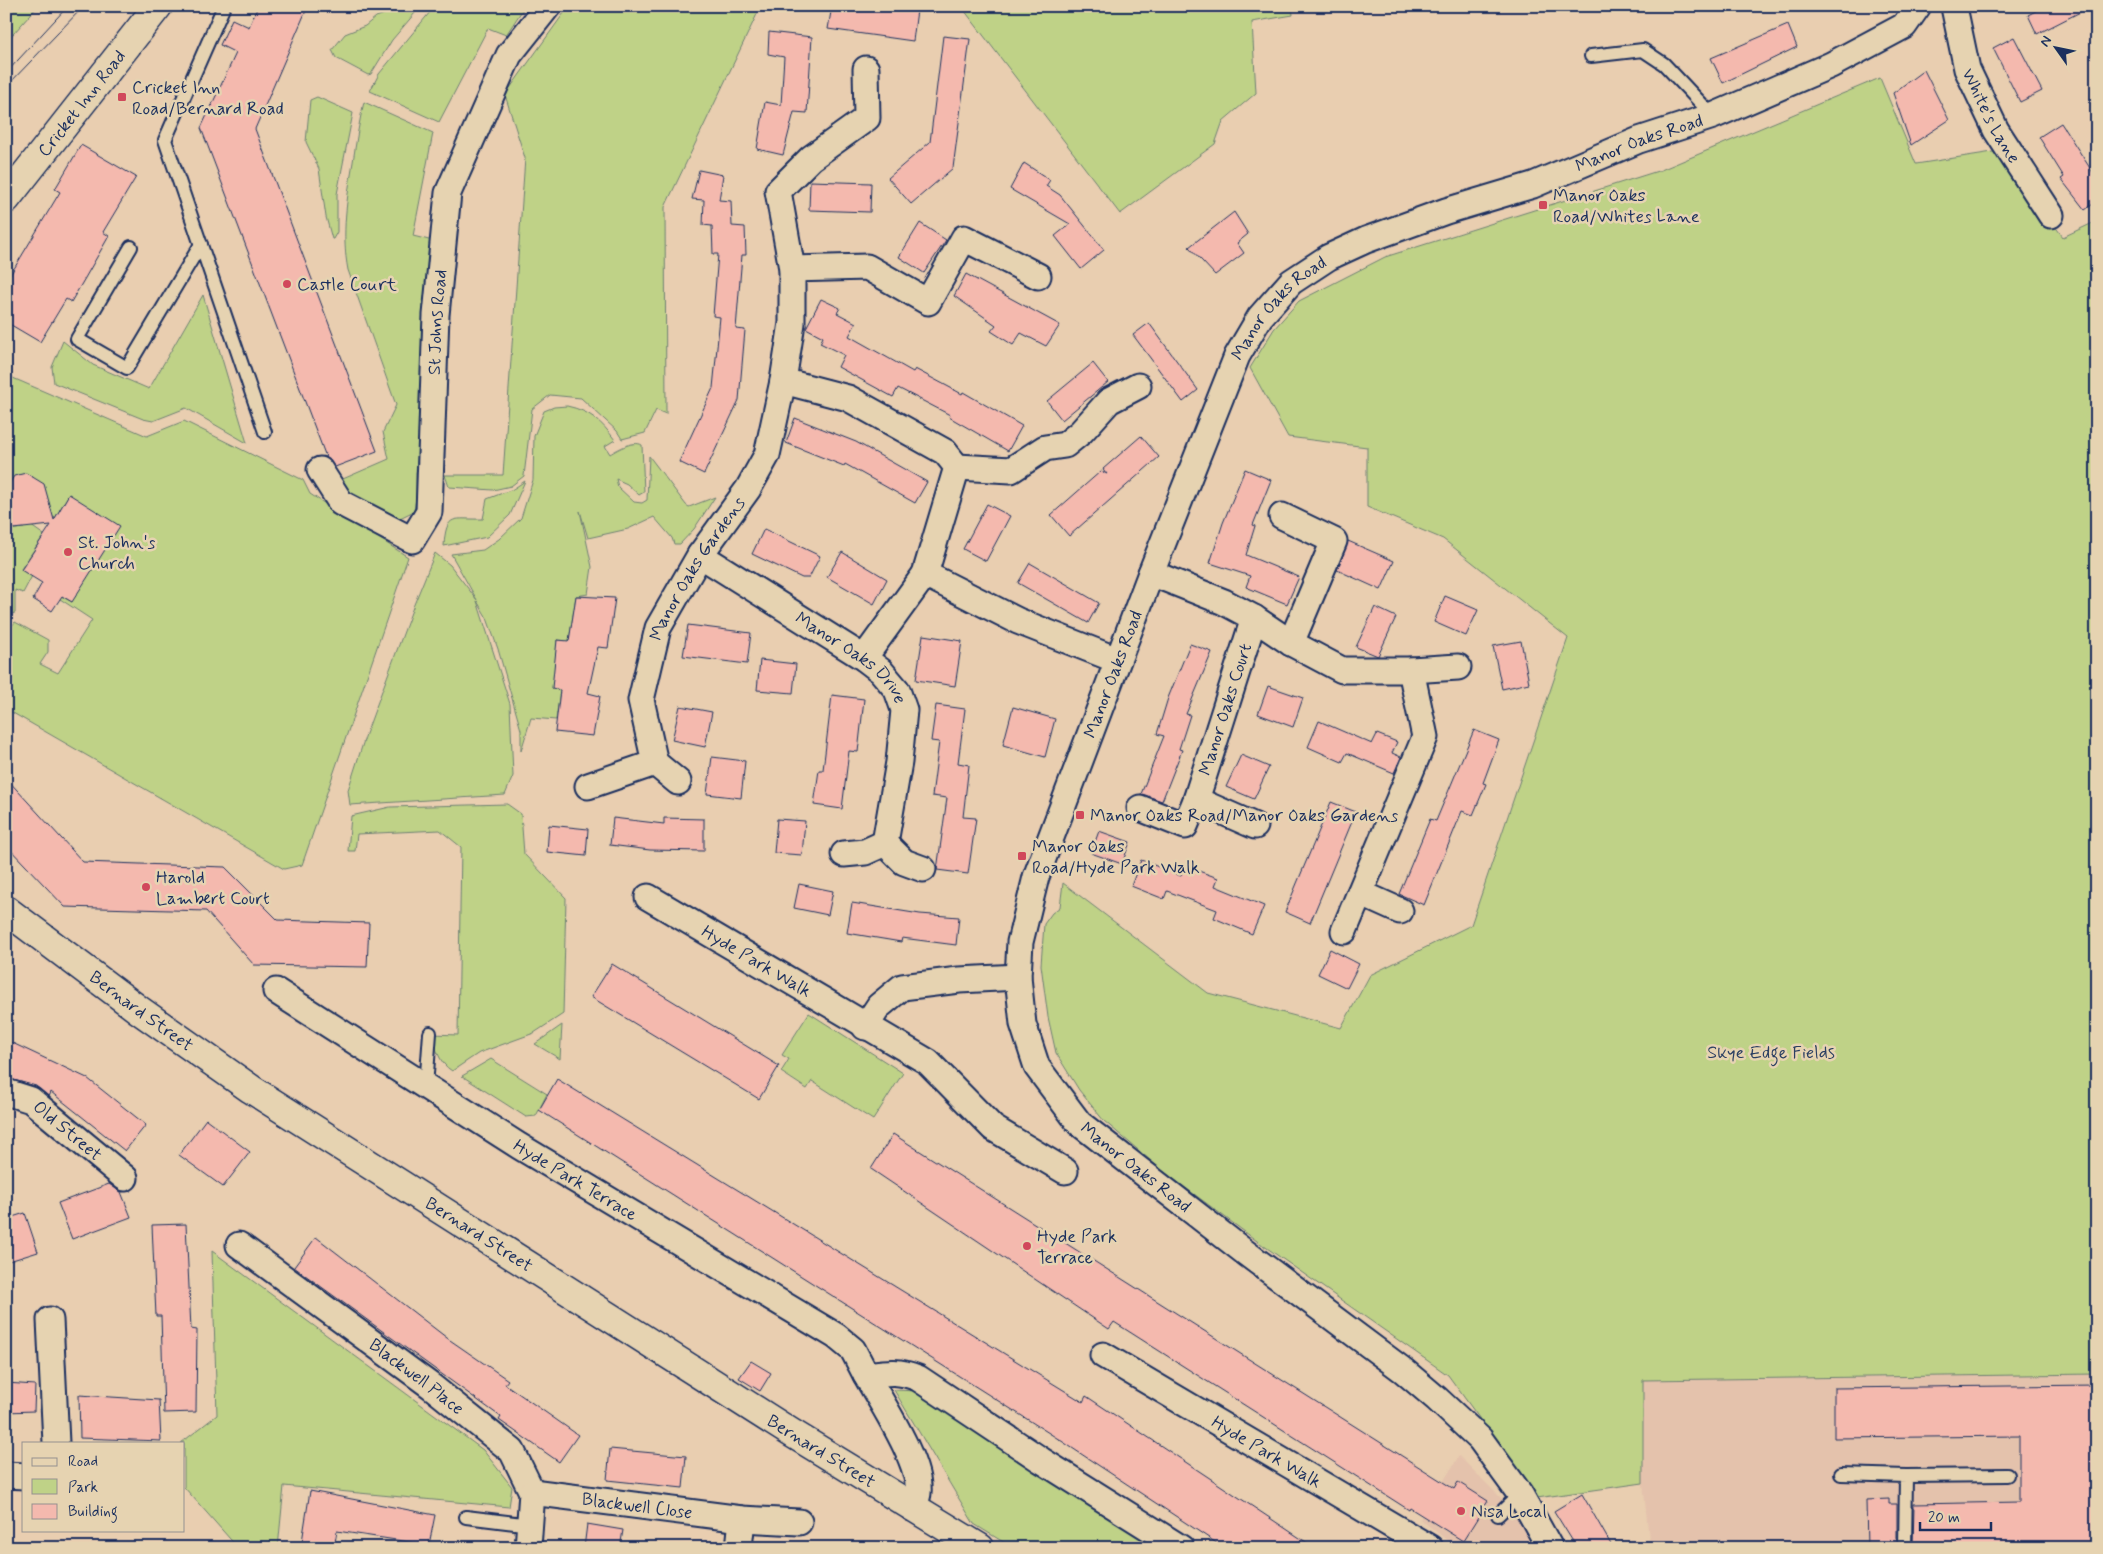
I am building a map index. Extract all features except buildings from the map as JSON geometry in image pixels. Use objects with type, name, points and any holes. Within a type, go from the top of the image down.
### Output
[{"type":"main road","name":"Cricket Inn Road","points":[[6,199],[158,6]]},
{"type":"main road","name":"Bernard Street","points":[[6,910],[139,1010],[258,1094],[912,1508],[967,1545]]},
{"type":"street","name":"St Johns Road","points":[[320,470],[341,503],[412,540],[429,512],[436,315],[448,193],[509,55],[548,6]]},
{"type":"street","name":"Manor Oaks Road","points":[[1550,1548],[1520,1494],[1480,1439],[1417,1382],[1161,1188],[1079,1123],[1037,1066],[1022,1024],[1018,977],[1020,942],[1036,877],[1117,660],[1237,356],[1260,317],[1291,282],[1329,257],[1366,240],[1446,211],[1532,185],[1639,140],[1713,116],[1831,65],[1904,26],[1918,6]]},
{"type":"street","name":"White's Lane","points":[[1954,7],[1967,69],[1996,130],[2051,215]]},
{"type":"street","name":"Manor Oaks Gardens","points":[[655,763],[641,700],[658,628],[700,555],[748,489],[767,455],[783,381],[792,323],[792,269],[778,191],[810,158],[867,118],[866,69]]},
{"type":"street","points":[[792,269],[867,267],[928,302],[964,238],[1038,276]]},
{"type":"street","points":[[783,381],[848,398],[945,452],[957,467],[1011,470],[1045,448],[1065,445],[1081,432],[1109,401],[1138,386]]},
{"type":"street","points":[[864,658],[926,574],[957,467]]},
{"type":"street","points":[[1282,516],[1334,541],[1291,643]]},
{"type":"street","name":"Manor Oaks Drive","points":[[700,555],[864,658],[881,671],[897,690],[904,710],[899,762],[885,844]]},
{"type":"street","name":"Manor Oaks Court","points":[[1151,573],[1224,602],[1254,618],[1291,643],[1342,670],[1410,670],[1458,667]]},
{"type":"street","points":[[926,574],[1018,621],[1117,660]]},
{"type":"street","name":"Manor Oaks Court","points":[[1140,808],[1185,826],[1196,800],[1254,618]]},
{"type":"street","points":[[1344,931],[1424,737],[1410,670]]},
{"type":"street","points":[[588,786],[655,763],[678,782]]},
{"type":"street","name":"Manor Oaks Court","points":[[1196,800],[1255,826]]},
{"type":"street","points":[[844,854],[865,852],[885,844],[904,862],[923,869]]},
{"type":"street","points":[[1360,893],[1400,911]]},
{"type":"street","name":"Hyde Park Walk","points":[[648,897],[865,1027],[928,1062],[993,1128],[1065,1171]]},
{"type":"street","points":[[865,1027],[879,1006],[902,987],[959,980],[1018,977]]},
{"type":"street","name":"Hyde Park Terrace","points":[[276,991],[519,1146],[836,1336],[854,1350],[905,1444],[915,1473],[918,1493],[912,1508]]},
{"type":"street","name":"Old Street","points":[[6,1092],[31,1100],[125,1178]]},
{"type":"street","name":"Blackwell Place","points":[[239,1245],[431,1386],[512,1450],[532,1492],[529,1536]]},
{"type":"street","points":[[50,1320],[56,1442]]},
{"type":"street","name":"Hyde Park Walk","points":[[1103,1355],[1430,1548]]},
{"type":"street","points":[[866,1375],[890,1371],[903,1372],[918,1378],[1042,1460],[1181,1548]]},
{"type":"street","points":[[6,1475],[22,1476]]},
{"type":"street","name":"Blackwell Close","points":[[532,1492],[742,1519],[799,1522]]},
{"type":"street","points":[[739,1548],[742,1519]]},
{"type":"lane","points":[[224,6],[165,140],[265,432]]},
{"type":"lane","points":[[1591,56],[1643,50],[1664,64],[1713,116]]},
{"type":"lane","points":[[131,246],[77,339],[127,368],[201,244]]},
{"type":"lane","points":[[426,1086],[430,1033]]},
{"type":"lane","points":[[1841,1474],[1906,1476],[2007,1475]]},
{"type":"lane","points":[[1905,1548],[1906,1476]]},
{"type":"lane","points":[[1498,1515],[1520,1494]]},
{"type":"lane","points":[[466,1516],[529,1536]]},
{"type":"shaded area","points":[[2097,1374],[2097,1548],[1650,1548],[1643,1483],[1643,1380]]},
{"type":"shaded area","points":[[1459,1456],[1507,1504],[1539,1548],[1457,1548],[1420,1519]]},
{"type":"green space","points":[[6,6],[38,6],[6,42]]},
{"type":"green space","points":[[406,6],[421,6],[392,40],[371,74],[368,75],[336,58],[332,50],[345,34],[365,26],[376,17]]},
{"type":"green space","points":[[435,6],[525,6],[506,35],[488,28],[439,122],[370,91],[379,74]]},
{"type":"green space","points":[[569,6],[765,6],[759,10],[665,207],[666,414],[656,410],[645,433],[622,439],[617,431],[581,398],[550,395],[532,409],[524,476],[511,486],[493,490],[449,487],[445,475],[503,475],[525,158],[505,95]]},
{"type":"green space","points":[[961,6],[1292,6],[1293,15],[1252,22],[1256,93],[1223,121],[1215,144],[1120,214]]},
{"type":"green space","name":"Skye Edge Fields","points":[[1880,78],[1916,164],[1999,151],[2063,237],[2097,221],[2097,1374],[1643,1380],[1643,1483],[1537,1498],[1448,1375],[1257,1241],[1163,1171],[1104,1121],[1079,1090],[1056,1053],[1048,1017],[1041,965],[1044,924],[1052,913],[1060,907],[1063,883],[1208,993],[1341,1028],[1370,975],[1471,925],[1568,638],[1443,539],[1367,507],[1367,447],[1288,437],[1250,368],[1274,329],[1299,301],[1385,257],[1661,170]]},
{"type":"green space","points":[[317,97],[353,113],[337,194],[337,232],[333,239],[326,217],[319,169],[306,142],[310,100]]},
{"type":"green space","points":[[364,102],[433,133],[413,236],[433,241],[416,473],[416,498],[414,511],[398,519],[344,498],[336,482],[389,459],[383,432],[396,405],[348,270],[346,256],[347,202]]},
{"type":"green space","points":[[203,295],[247,443],[186,408],[153,421],[143,419],[54,383],[52,367],[63,341],[93,365],[149,389]]},
{"type":"green space","points":[[6,375],[147,436],[184,421],[303,480],[310,494],[408,557],[302,865],[284,869],[6,709],[6,628],[11,627],[15,622],[48,640],[48,652],[40,664],[58,673],[92,620],[60,599],[61,596],[72,602],[69,494],[55,518],[6,489]]},
{"type":"green space","points":[[567,406],[589,414],[605,427],[615,440],[605,446],[610,454],[630,444],[642,445],[644,492],[639,495],[627,484],[616,479],[618,487],[634,502],[642,503],[647,500],[649,456],[689,507],[715,497],[694,529],[680,544],[674,544],[672,538],[654,517],[628,529],[588,538],[580,511],[592,567],[588,594],[576,596],[569,641],[557,640],[560,690],[556,720],[531,718],[521,751],[521,730],[498,649],[487,618],[477,601],[510,704],[513,776],[505,795],[350,805],[348,790],[366,734],[435,553],[450,565],[477,600],[451,554],[483,550],[499,539],[521,518],[533,480],[534,436],[544,411],[554,407]]},
{"type":"green space","points":[[525,481],[510,515],[487,537],[444,546],[447,528],[453,520],[483,519],[487,499],[513,489]]},
{"type":"green space","points":[[27,523],[44,535],[21,569],[32,576],[23,593],[15,590],[15,613],[6,615],[6,525],[14,529],[24,528]]},
{"type":"green space","points":[[507,804],[521,814],[524,854],[566,898],[563,1014],[534,1033],[479,1053],[452,1071],[441,1060],[432,1034],[458,1035],[461,847],[440,830],[357,834],[355,851],[348,851],[351,816],[390,807]]},
{"type":"green space","points":[[809,1013],[903,1073],[873,1120],[812,1081],[807,1089],[781,1072],[789,1059],[782,1055]]},
{"type":"green space","points":[[562,1025],[560,1059],[535,1044]]},
{"type":"green space","points":[[491,1059],[547,1094],[536,1116],[526,1117],[462,1076]]},
{"type":"green space","points":[[212,1251],[483,1450],[512,1487],[509,1507],[284,1486],[278,1548],[238,1548],[185,1488],[185,1442],[182,1442],[217,1415]]},
{"type":"green space","points":[[894,1390],[917,1391],[1165,1548],[1013,1548],[974,1524]]},
{"type":"tram line","points":[[6,73],[68,6]]},
{"type":"tram line","points":[[6,87],[84,6]]},
{"type":"place","name":"Cricket Inn Road/Bernard Road","points":[[122,97]]},
{"type":"place","name":"Manor Oaks Road/Whites Lane","points":[[1543,205]]},
{"type":"place","name":"Castle Court","points":[[287,284]]},
{"type":"place","name":"St. John's Church","points":[[68,552]]},
{"type":"place","name":"Manor Oaks Road/Manor Oaks Gardens","points":[[1080,815]]},
{"type":"place","name":"Manor Oaks Road/Hyde Park Walk","points":[[1022,856]]},
{"type":"place","name":"Harold Lambert Court","points":[[146,887]]},
{"type":"place","name":"Hyde Park Terrace","points":[[1027,1246]]},
{"type":"place","name":"Nisa Local","points":[[1461,1511]]}]
